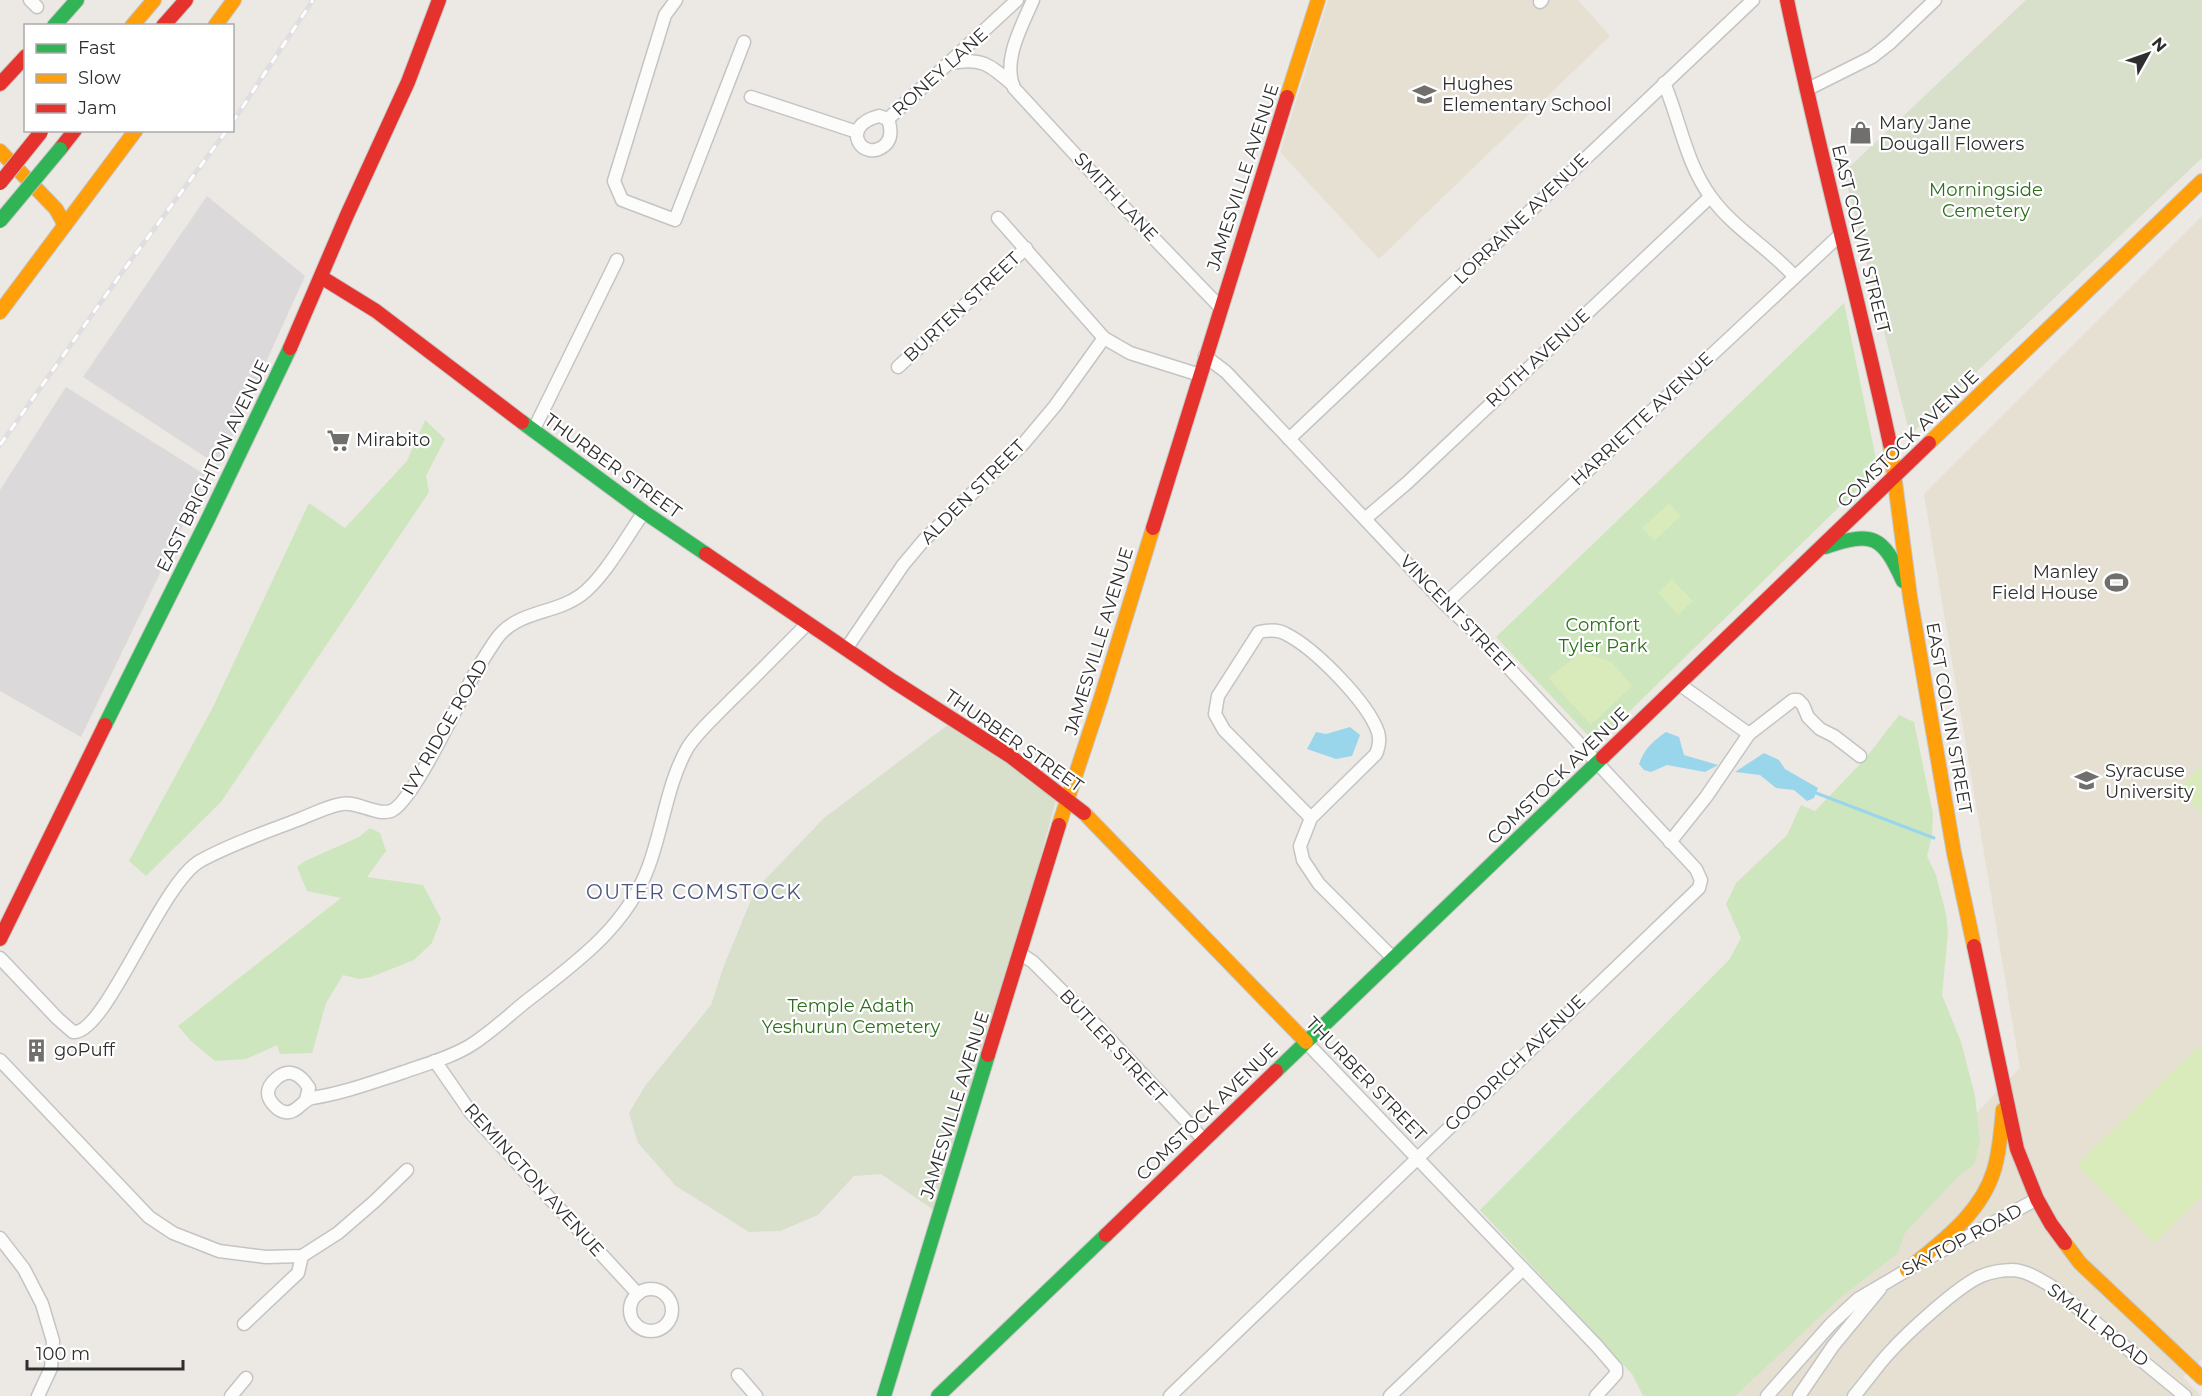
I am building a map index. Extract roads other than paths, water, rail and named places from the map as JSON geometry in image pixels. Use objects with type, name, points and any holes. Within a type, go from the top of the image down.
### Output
[{"type":"main road","points":[[56,24],[77,0]]},
{"type":"main road","points":[[134,24],[154,0]]},
{"type":"main road","points":[[165,24],[186,0]]},
{"type":"main road","points":[[216,24],[234,0]]},
{"type":"main road","name":"EAST BRIGHTON AVENUE","points":[[0,939],[278,375],[429,34],[439,0]]},
{"type":"main road","name":"JAMESVILLE AVENUE","points":[[884,1396],[1067,798],[1101,698],[1220,307],[1318,0]]},
{"type":"main road","name":"EAST COLVIN STREET","points":[[1787,0],[1890,446],[1910,597],[1954,853],[2004,1098],[2017,1149],[2037,1200],[2051,1224],[2080,1263],[2202,1378]]},
{"type":"main road","points":[[0,84],[24,58]]},
{"type":"main road","points":[[0,183],[41,132]]},
{"type":"main road","points":[[0,221],[73,132]]},
{"type":"main road","points":[[0,312],[135,132]]},
{"type":"main road","points":[[0,151],[56,209],[65,225]]},
{"type":"main road","points":[[0,169],[46,214],[65,225]]},
{"type":"main road","name":"COMSTOCK AVENUE","points":[[938,1396],[2202,181]]},
{"type":"main road","name":"THURBER STREET","points":[[321,277],[376,311],[644,512],[846,649],[1010,756],[1067,798],[1306,1042]]},
{"type":"main road","points":[[1818,549],[1866,536],[1881,542],[1900,572],[1910,597]]},
{"type":"main road","points":[[1907,1270],[1958,1225],[1981,1197],[1991,1179],[1998,1154],[2004,1098]]},
{"type":"street","points":[[676,0],[665,15],[614,182],[622,200],[675,220],[744,42]]},
{"type":"street","name":"RONEY LANE","points":[[888,119],[1017,0]]},
{"type":"street","points":[[1013,85],[1010,79],[1010,66],[1016,40],[1033,0]]},
{"type":"street","name":"LORRAINE AVENUE","points":[[1289,439],[1752,0]]},
{"type":"street","points":[[1806,90],[1872,57],[1935,0]]},
{"type":"street","name":"SMITH LANE","points":[[950,63],[969,59],[983,63],[1013,85],[1119,202],[1220,307]]},
{"type":"street","points":[[1664,83],[1697,176],[1710,197],[1721,210],[1794,276]]},
{"type":"street","name":"RONEY LANE","points":[[751,97],[856,132]]},
{"type":"street","name":"RONEY LANE","points":[[880,116],[888,119],[892,129],[888,142],[872,151],[862,147],[857,140],[856,132],[859,126],[867,118],[880,116]]},
{"type":"street","name":"RUTH AVENUE","points":[[1366,518],[1407,483],[1710,197]]},
{"type":"street","points":[[998,218],[1104,338],[1130,353],[1200,375]]},
{"type":"street","name":"HARRIETTE AVENUE","points":[[1445,604],[1841,234]]},
{"type":"street","name":"BURTEN STREET","points":[[898,367],[1026,248]]},
{"type":"street","points":[[533,431],[617,260]]},
{"type":"street","name":"ALDEN STREET","points":[[846,649],[903,565],[924,540],[1024,443],[1055,406],[1104,338]]},
{"type":"street","name":"VINCENT STREET","points":[[1205,356],[1226,372],[1445,604],[1480,637],[1696,869],[1701,880]]},
{"type":"street","name":"IVY RIDGE ROAD","points":[[0,957],[57,1018],[73,1032],[81,1032],[93,1021],[114,992],[157,912],[174,886],[198,862],[268,831],[345,803],[385,811],[394,809],[406,798],[468,685],[497,639],[509,626],[528,615],[556,607],[580,596],[594,583],[644,512]]},
{"type":"street","points":[[306,1099],[339,1094],[435,1061],[471,1045],[582,958],[620,918],[634,897],[648,868],[680,763],[690,745],[711,720],[808,623]]},
{"type":"street","points":[[1311,818],[1224,730],[1215,714],[1218,696],[1259,632],[1269,630],[1285,633],[1337,674],[1364,706],[1378,732],[1379,745],[1376,754],[1311,818],[1300,846],[1304,860],[1319,884],[1394,958]]},
{"type":"street","points":[[1679,684],[1749,734]]},
{"type":"street","points":[[1670,842],[1706,797],[1749,734],[1793,700],[1798,700],[1803,705],[1808,717],[1820,729],[1834,736],[1860,756]]},
{"type":"street","name":"GOODRICH AVENUE","points":[[1170,1396],[1699,888],[1701,880]]},
{"type":"street","name":"BUTLER STREET","points":[[1020,954],[1033,962],[1099,1028],[1204,1140]]},
{"type":"street","name":"THURBER STREET","points":[[1306,1042],[1598,1346],[1616,1370],[1616,1374],[1596,1396]]},
{"type":"street","points":[[0,1060],[149,1217],[173,1233],[219,1251],[266,1257],[302,1256],[338,1233],[407,1170]]},
{"type":"street","name":"REMINGTON AVENUE","points":[[435,1061],[471,1113],[639,1294]]},
{"type":"street","name":"SKYTOP ROAD","points":[[1767,1396],[1857,1299],[2037,1200]]},
{"type":"street","points":[[0,1238],[24,1269],[42,1304],[53,1341],[51,1368],[38,1396]]},
{"type":"street","points":[[244,1324],[298,1273],[302,1256]]},
{"type":"street","points":[[1390,1396],[1523,1269]]},
{"type":"street","name":"SMALL ROAD","points":[[1854,1396],[1889,1353],[1940,1307],[1979,1277],[1992,1272],[2014,1270],[2028,1273],[2051,1286],[2185,1396]]},
{"type":"street","name":"SKYTOP ROAD","points":[[1799,1396],[1833,1346],[1886,1281]]},
{"type":"street","points":[[1777,1396],[1815,1351],[1832,1324]]},
{"type":"street","points":[[738,1375],[756,1396]]},
{"type":"street","points":[[231,1396],[246,1378]]},
{"type":"water","points":[[1350,727],[1360,735],[1352,756],[1336,759],[1307,749],[1316,732],[1326,734]]},
{"type":"water","points":[[1666,732],[1679,737],[1684,755],[1718,765],[1705,772],[1667,765],[1651,772],[1644,770],[1639,764],[1646,750]]},
{"type":"water","points":[[1764,753],[1779,760],[1785,769],[1818,788],[1814,798],[1807,801],[1794,790],[1776,788],[1760,775],[1735,772]]},
{"type":"waterway","points":[[1816,793],[1934,838]]},
{"type":"railway","points":[[234,120],[313,0]]},
{"type":"railway","points":[[0,445],[118,278],[226,132]]},
{"type":"place","name":"Hughes Elementary School","points":[[1424,94]]},
{"type":"place","name":"Mary Jane Dougall Flowers","points":[[1861,133]]},
{"type":"place","name":"Mirabito","points":[[338,440]]},
{"type":"place","name":"Manley Field House","points":[[2116,582]]},
{"type":"place","name":"Syracuse University","points":[[2087,781]]},
{"type":"place","name":"goPuff","points":[[36,1050]]},
{"type":"district","name":"OUTER COMSTOCK","points":[[694,892]]},
{"type":"park label","name":"Morningside Cemetery","points":[[1986,200]]},
{"type":"park label","name":"Comfort Tyler Park","points":[[1603,635]]},
{"type":"park label","name":"Temple Adath Yeshurun Cemetery","points":[[851,1016]]}]
